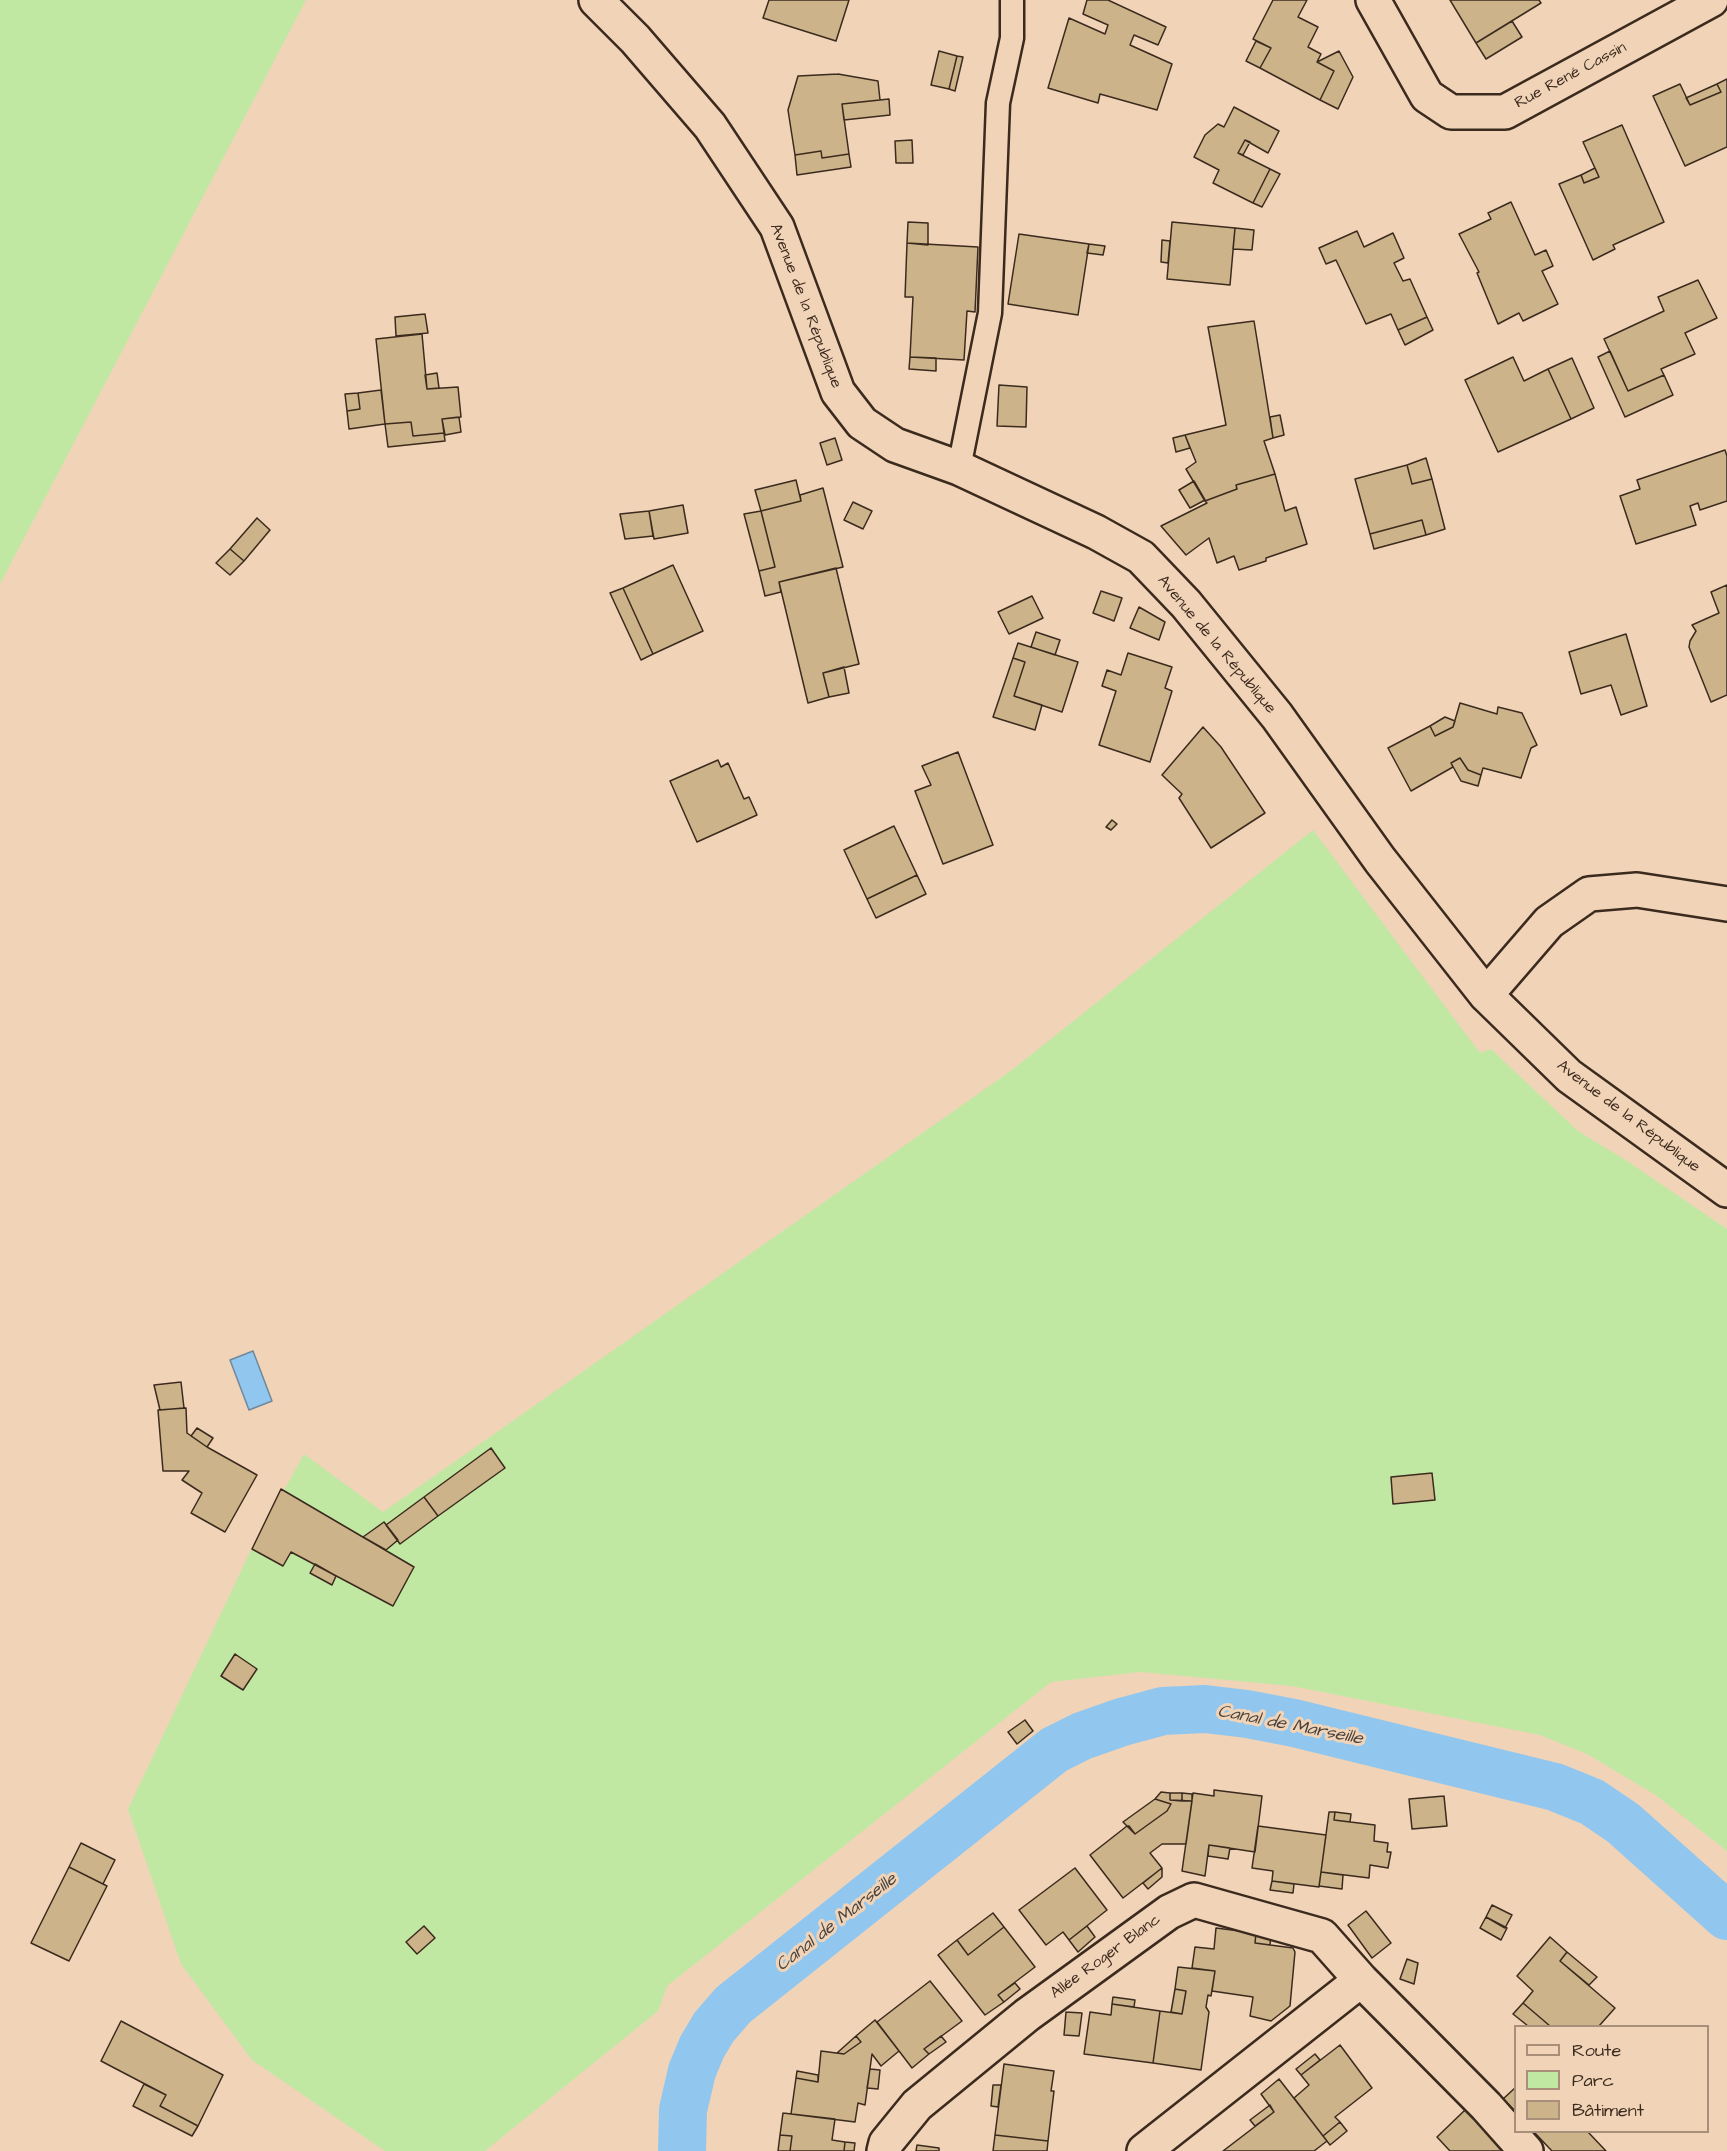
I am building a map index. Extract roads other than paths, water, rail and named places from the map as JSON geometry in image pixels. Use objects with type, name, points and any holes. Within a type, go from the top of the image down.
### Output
[{"type":"street","name":"Avenue de la République","points":[[596,0],[635,39],[710,126],[777,227],[838,392],[862,423],[895,445],[959,468],[1096,532],[1141,557],[1186,604],[1277,716],[1380,860],[1486,995],[1569,1076],[1727,1190]]},
{"type":"street","name":"Rue René Cassin","points":[[1373,0],[1427,96],[1451,112],[1505,112],[1711,0]]},
{"type":"street","points":[[1486,995],[1549,922],[1589,894],[1637,890],[1727,904]]},
{"type":"street","name":"Allée Roger Blanc","points":[[884,2151],[886,2143],[917,2105],[1027,2015],[1169,1912],[1194,1900],[1322,1936],[1361,1980],[1486,2106],[1526,2151]]},
{"type":"street","points":[[1144,2151],[1361,1980]]},
{"type":"lane","points":[[959,468],[990,313],[998,103],[1012,38],[1012,0]]},
{"type":"water","points":[[253,1351],[272,1401],[249,1410],[230,1360]]},
{"type":"waterway","name":"Canal de Marseille","points":[[682,2151],[683,2110],[692,2071],[714,2027],[733,2005],[1054,1750],[1082,1736],[1163,1711],[1205,1709],[1294,1723],[1555,1787],[1592,1802],[1623,1823],[1727,1916]]}]
